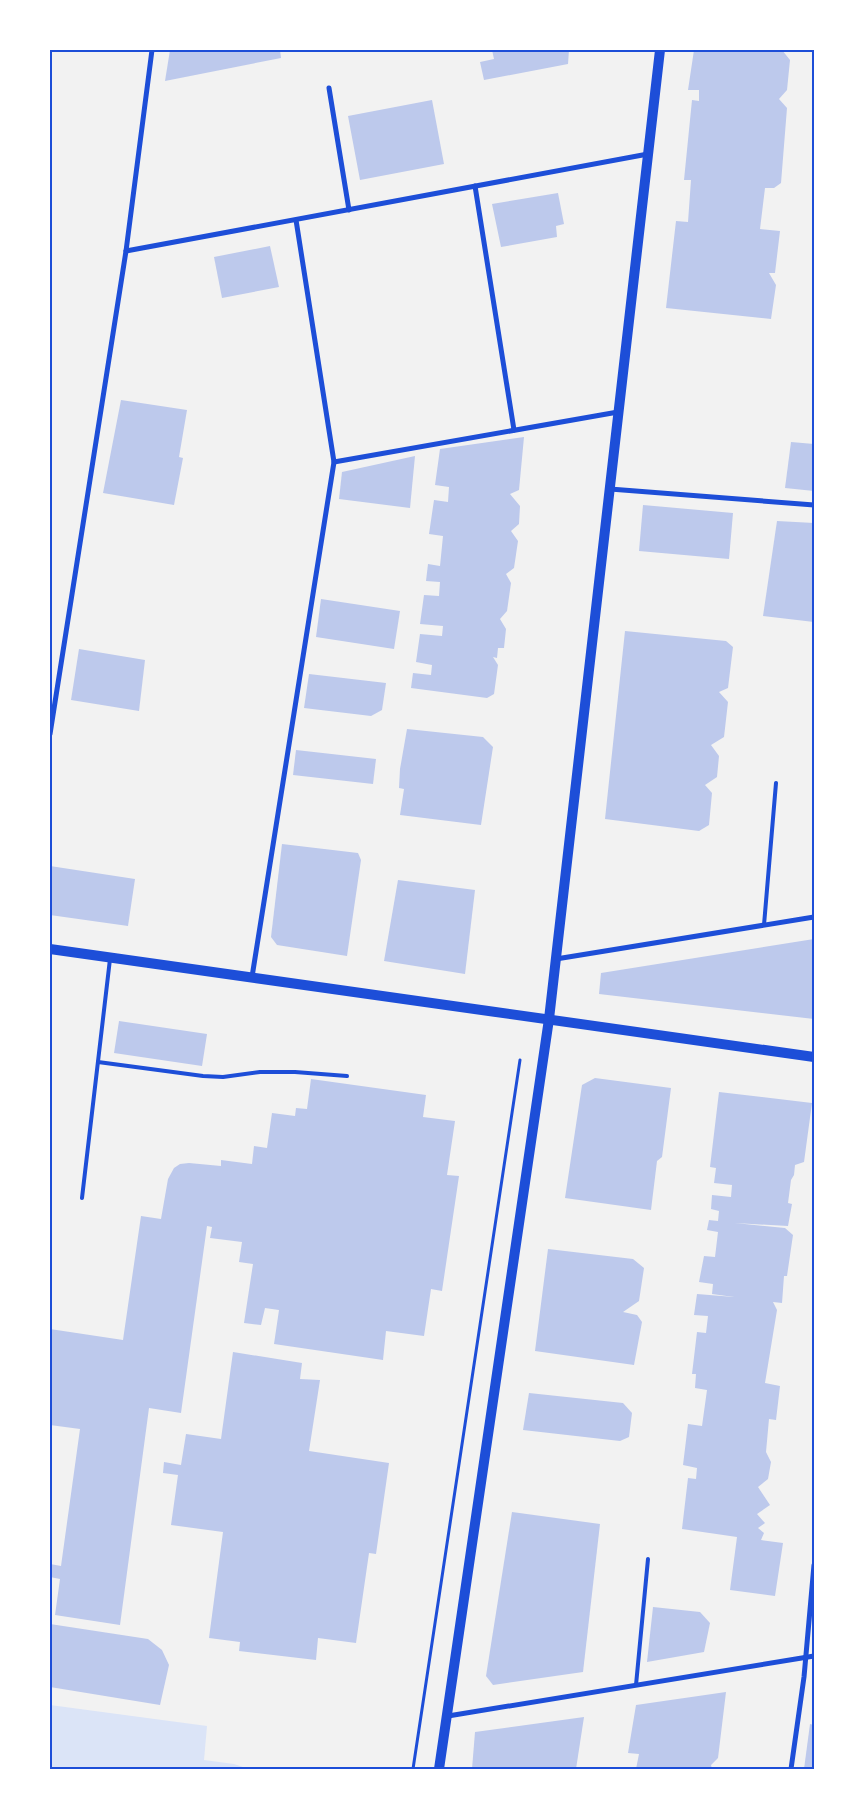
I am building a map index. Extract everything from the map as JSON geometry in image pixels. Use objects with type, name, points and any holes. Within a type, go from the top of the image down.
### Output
[{"type":"main road","points":[[439,1769],[549,1019],[660,50]]},
{"type":"main road","points":[[50,949],[814,1057]]},
{"type":"street","points":[[50,734],[126,251],[152,50]]},
{"type":"street","points":[[329,88],[349,210]]},
{"type":"street","points":[[126,251],[648,154]]},
{"type":"street","points":[[475,186],[514,430]]},
{"type":"street","points":[[252,977],[334,462],[296,220]]},
{"type":"street","points":[[334,462],[618,412]]},
{"type":"street","points":[[610,489],[814,505]]},
{"type":"street","points":[[556,959],[814,917]]},
{"type":"street","points":[[791,1769],[814,1565]]},
{"type":"street","points":[[447,1716],[814,1656]]},
{"type":"lane","points":[[764,925],[776,783]]},
{"type":"lane","points":[[82,1198],[110,957]]},
{"type":"lane","points":[[98,1062],[202,1076],[223,1077],[295,1072],[347,1076]]},
{"type":"lane","points":[[636,1685],[648,1559]]},
{"type":"path","points":[[413,1769],[520,1060]]},
{"type":"shaded area","points":[[50,1705],[207,1726],[204,1760],[234,1764],[249,1769],[50,1769]]},
{"type":"building","points":[[170,50],[280,50],[281,58],[165,81]]},
{"type":"building","points":[[492,50],[569,50],[568,64],[484,80],[480,62],[494,59]]},
{"type":"building","points":[[694,50],[782,50],[790,60],[787,90],[779,99],[787,108],[781,183],[774,188],[765,188],[760,229],[780,231],[775,273],[769,273],[776,285],[771,319],[666,308],[676,221],[688,222],[691,180],[684,180],[692,100],[699,101],[699,90],[688,90]]},
{"type":"building","points":[[432,100],[444,164],[360,180],[348,116]]},
{"type":"building","points":[[558,193],[564,224],[556,226],[557,237],[501,247],[492,204]]},
{"type":"building","points":[[270,246],[279,287],[222,298],[214,257]]},
{"type":"building","points":[[121,400],[187,410],[179,457],[183,458],[174,505],[103,493]]},
{"type":"building","points":[[524,437],[519,490],[510,494],[520,506],[519,524],[511,531],[518,541],[514,568],[506,574],[511,583],[507,611],[500,619],[506,629],[504,648],[498,648],[497,658],[493,657],[498,665],[494,694],[487,698],[411,688],[413,673],[431,675],[432,665],[416,662],[420,634],[442,636],[443,626],[420,624],[424,595],[439,596],[440,582],[426,581],[428,564],[440,566],[443,536],[429,534],[434,500],[448,502],[449,487],[435,485],[440,449]]},
{"type":"building","points":[[791,442],[814,444],[814,491],[785,488]]},
{"type":"building","points":[[415,456],[410,508],[339,499],[342,472]]},
{"type":"building","points":[[643,505],[733,513],[729,559],[639,551]]},
{"type":"building","points":[[777,521],[814,523],[814,622],[763,616]]},
{"type":"building","points":[[321,599],[400,611],[394,649],[316,637]]},
{"type":"building","points":[[625,631],[726,641],[733,647],[728,688],[719,692],[728,702],[724,737],[711,745],[719,756],[717,777],[705,785],[712,793],[709,825],[699,831],[605,819]]},
{"type":"building","points":[[79,649],[145,660],[139,711],[71,700]]},
{"type":"building","points":[[309,674],[386,683],[382,710],[371,716],[304,708]]},
{"type":"building","points":[[407,729],[483,737],[493,747],[481,825],[400,815],[404,789],[399,788],[400,769]]},
{"type":"building","points":[[296,750],[376,759],[373,784],[293,775]]},
{"type":"building","points":[[282,844],[358,853],[361,860],[347,956],[277,945],[271,937]]},
{"type":"building","points":[[50,866],[135,879],[128,926],[50,915]]},
{"type":"building","points":[[398,880],[475,890],[465,974],[384,961]]},
{"type":"building","points":[[814,939],[814,1019],[599,994],[601,973]]},
{"type":"building","points":[[119,1021],[207,1034],[202,1066],[114,1053]]},
{"type":"building","points":[[595,1078],[671,1088],[662,1157],[657,1161],[651,1210],[565,1198],[582,1085]]},
{"type":"building","points":[[311,1079],[426,1095],[423,1117],[455,1121],[447,1175],[459,1176],[442,1291],[431,1289],[424,1336],[386,1331],[383,1360],[274,1344],[279,1310],[265,1308],[261,1325],[244,1323],[253,1264],[239,1262],[242,1242],[210,1238],[212,1227],[207,1226],[181,1413],[149,1408],[120,1625],[55,1615],[60,1579],[50,1577],[50,1564],[61,1566],[80,1429],[50,1425],[50,1329],[123,1340],[141,1216],[161,1219],[168,1179],[174,1168],[180,1164],[189,1163],[221,1166],[221,1160],[252,1164],[254,1146],[267,1148],[272,1113],[295,1116],[296,1108],[307,1109]]},
{"type":"building","points":[[719,1092],[812,1103],[804,1162],[795,1165],[794,1175],[791,1180],[788,1203],[792,1204],[788,1226],[735,1223],[785,1228],[793,1235],[787,1276],[784,1276],[782,1303],[773,1302],[777,1310],[765,1383],[780,1386],[776,1420],[769,1419],[766,1452],[771,1462],[768,1479],[758,1487],[770,1505],[757,1514],[765,1523],[758,1528],[764,1533],[761,1540],[783,1543],[775,1596],[730,1590],[737,1537],[682,1529],[688,1478],[696,1479],[697,1468],[683,1465],[688,1424],[702,1426],[707,1390],[695,1388],[696,1374],[692,1374],[697,1332],[706,1333],[708,1316],[694,1315],[697,1294],[734,1297],[712,1294],[713,1284],[699,1282],[704,1256],[715,1257],[718,1232],[707,1230],[709,1220],[718,1221],[719,1211],[711,1209],[712,1195],[731,1197],[732,1185],[714,1183],[716,1168],[710,1167]]},
{"type":"building","points":[[548,1249],[633,1259],[644,1268],[639,1301],[623,1312],[637,1315],[642,1322],[634,1365],[535,1351]]},
{"type":"building","points":[[233,1352],[302,1363],[300,1379],[320,1380],[309,1451],[389,1463],[376,1554],[369,1553],[356,1643],[318,1638],[316,1660],[239,1651],[240,1642],[209,1638],[223,1532],[171,1525],[178,1475],[163,1473],[164,1462],[181,1465],[186,1434],[221,1439]]},
{"type":"building","points":[[529,1393],[623,1403],[632,1413],[629,1437],[620,1441],[523,1430]]},
{"type":"building","points":[[512,1512],[600,1524],[583,1672],[493,1685],[486,1676]]},
{"type":"building","points":[[653,1607],[700,1612],[710,1623],[704,1652],[647,1662]]},
{"type":"building","points":[[50,1624],[148,1639],[162,1650],[169,1665],[160,1705],[50,1687]]},
{"type":"building","points":[[726,1692],[718,1758],[711,1765],[712,1769],[636,1769],[639,1754],[628,1753],[636,1705]]},
{"type":"building","points":[[584,1717],[576,1769],[472,1769],[475,1732]]},
{"type":"building","points":[[810,1724],[814,1725],[814,1769],[804,1769]]}]
